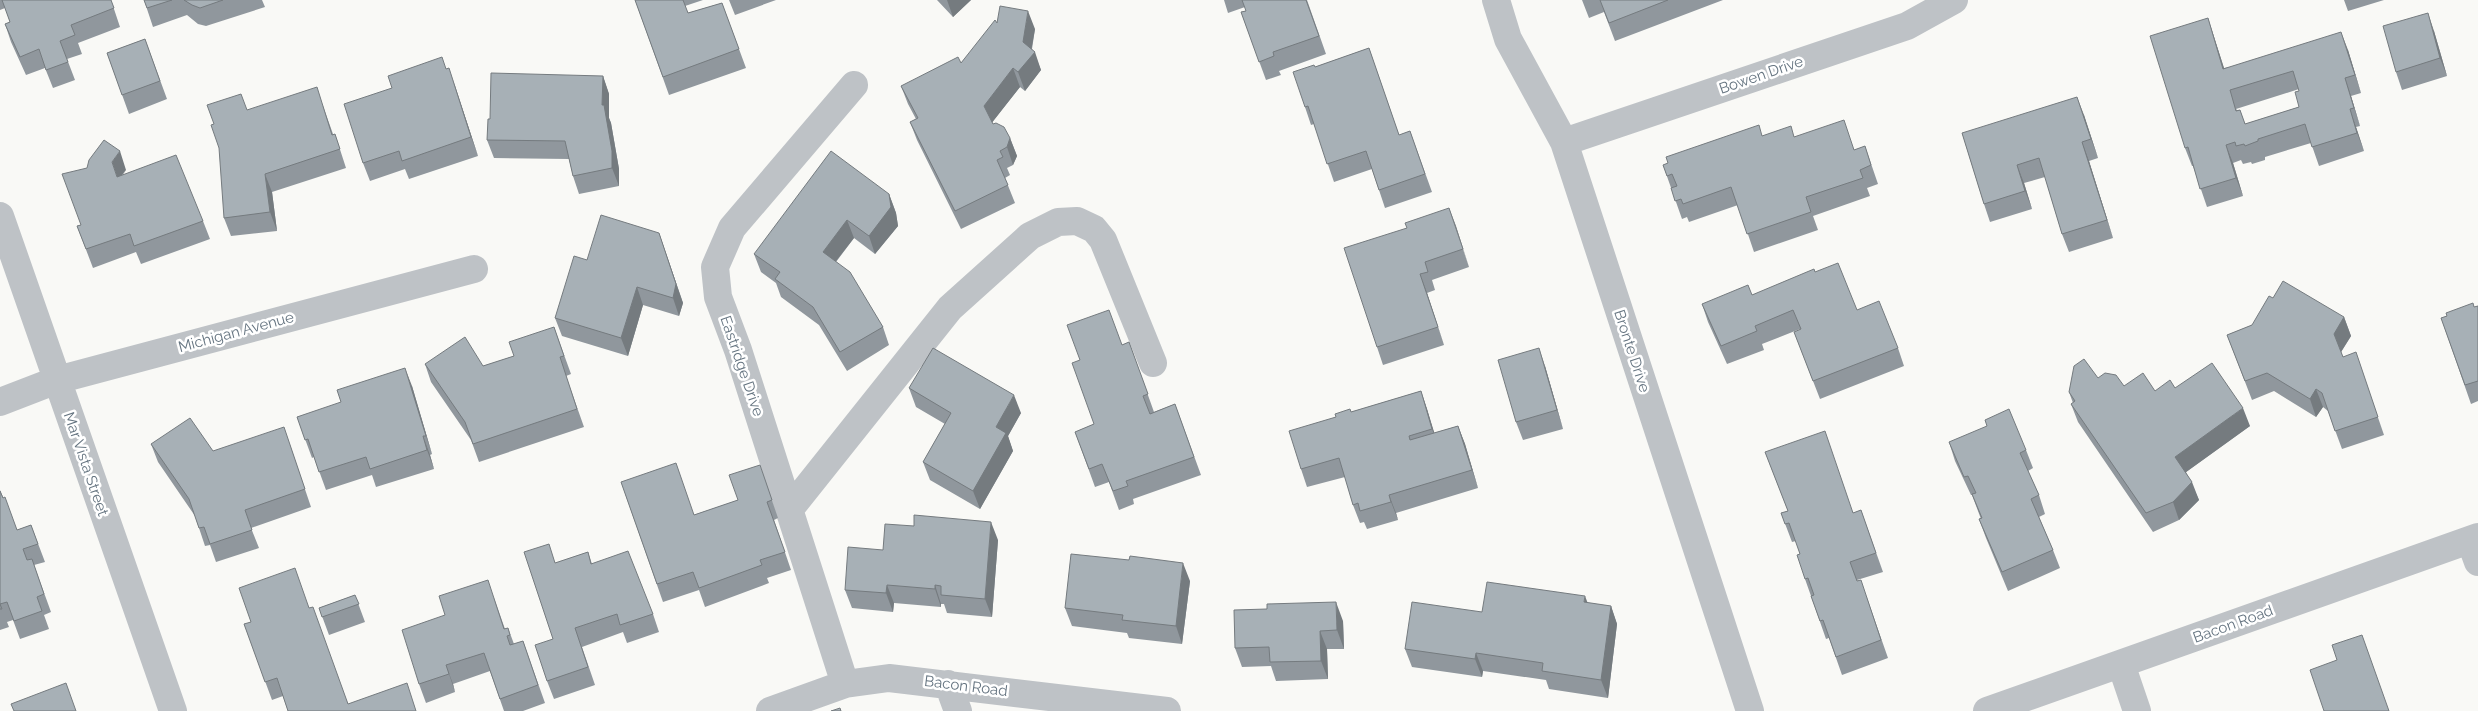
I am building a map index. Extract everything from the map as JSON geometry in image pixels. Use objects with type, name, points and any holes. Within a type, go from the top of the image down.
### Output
[{"type":"street","name":"Bronte Drive","points":[[1496,0],[1508,39],[1564,142],[1750,711]]},
{"type":"street","name":"Bowen Drive","points":[[1564,142],[1907,26],[1954,0]]},
{"type":"street","name":"Eastridge Drive","points":[[845,684],[738,350],[718,297],[715,267],[732,228],[854,85]]},
{"type":"street","name":"Mar Vista Street","points":[[0,216],[173,711]]},
{"type":"street","points":[[789,510],[950,308],[1030,236],[1058,222],[1077,221],[1094,229],[1103,240],[1153,363]]},
{"type":"street","name":"Michigan Avenue","points":[[0,402],[56,380],[474,270]]},
{"type":"street","name":"Bacon Road","points":[[1987,711],[2121,664],[2475,546]]},
{"type":"street","points":[[2121,664],[2137,711]]},
{"type":"street","name":"Bacon Road","points":[[770,711],[845,684],[888,678],[1167,711]]},
{"type":"street","points":[[948,684],[958,711]]},
{"type":"building","points":[[2,0],[111,0],[114,8],[71,25],[75,35],[60,41],[68,62],[46,70],[39,49],[20,57],[5,24],[10,22]]},
{"type":"building","points":[[144,0],[172,0],[147,8]]},
{"type":"building","points":[[184,0],[223,0],[200,8]]},
{"type":"building","points":[[635,0],[683,0],[688,13],[722,3],[739,49],[663,77]]},
{"type":"building","points":[[1242,0],[1306,0],[1319,36],[1273,52],[1274,56],[1259,62],[1241,12],[1246,11]]},
{"type":"building","points":[[1600,0],[1668,0],[1609,23]]},
{"type":"building","points":[[1000,6],[1028,11],[1023,42],[1035,52],[1018,72],[1013,68],[984,106],[993,124],[996,123],[1004,127],[1010,138],[1007,147],[1000,151],[1003,157],[997,160],[1008,185],[955,211],[910,122],[918,118],[901,86],[958,57],[961,63],[995,20],[997,23]]},
{"type":"building","points":[[2428,13],[2440,58],[2396,72],[2383,26]]},
{"type":"building","points":[[2208,18],[2223,69],[2341,32],[2355,75],[2345,78],[2354,108],[2350,109],[2357,133],[2312,147],[2305,124],[2258,139],[2258,141],[2245,146],[2244,144],[2236,146],[2235,142],[2226,145],[2236,178],[2200,189],[2188,147],[2185,148],[2150,36]],"holes":[[[2293,71],[2299,91],[2295,92],[2299,107],[2245,124],[2240,110],[2236,111],[2230,90]]]},
{"type":"building","points":[[145,39],[160,81],[122,95],[107,53]]},
{"type":"building","points":[[1369,48],[1399,135],[1410,131],[1425,174],[1379,190],[1366,151],[1327,164],[1308,106],[1305,107],[1293,72],[1314,65],[1315,67]]},
{"type":"building","points":[[442,57],[446,69],[449,68],[471,137],[402,161],[399,151],[363,163],[344,104],[392,88],[388,76]]},
{"type":"building","points":[[491,73],[603,76],[602,105],[604,105],[612,151],[612,168],[573,176],[565,141],[487,140],[488,119],[490,119]]},
{"type":"building","points":[[317,87],[332,135],[335,134],[340,149],[265,174],[270,212],[224,218],[219,148],[211,125],[214,124],[207,105],[241,94],[247,110]]},
{"type":"building","points":[[2077,97],[2091,139],[2082,142],[2107,220],[2062,234],[2039,158],[2017,165],[2025,191],[1984,204],[1962,133]]},
{"type":"building","points":[[1844,120],[1854,150],[1865,146],[1871,165],[1860,170],[1863,178],[1806,197],[1811,212],[1747,234],[1731,187],[1683,204],[1681,199],[1675,201],[1671,188],[1677,186],[1672,174],[1667,176],[1663,165],[1668,163],[1666,157],[1759,125],[1762,136],[1791,126],[1794,137]]},
{"type":"building","points":[[104,140],[120,151],[112,162],[117,177],[176,155],[203,221],[134,246],[130,234],[86,249],[77,226],[81,225],[62,174],[87,168],[89,160]]},
{"type":"building","points":[[831,151],[889,194],[891,207],[869,236],[847,220],[823,252],[850,272],[883,327],[840,352],[813,307],[775,279],[780,272],[754,254]]},
{"type":"building","points":[[1449,208],[1463,249],[1425,262],[1428,272],[1420,274],[1438,327],[1377,347],[1344,248],[1407,228],[1405,223]]},
{"type":"building","points":[[601,215],[659,233],[676,284],[673,298],[637,287],[621,338],[555,318],[574,256],[587,260]]},
{"type":"building","points":[[1838,263],[1857,310],[1879,301],[1898,348],[1813,381],[1794,332],[1801,329],[1793,310],[1755,326],[1757,331],[1721,346],[1702,304],[1748,285],[1752,295],[1814,269],[1815,272]]},
{"type":"building","points":[[2283,281],[2344,317],[2334,334],[2343,357],[2356,352],[2378,417],[2335,431],[2322,393],[2316,389],[2310,399],[2267,373],[2245,381],[2227,335],[2252,325],[2269,296],[2273,298]]},
{"type":"building","points":[[2473,303],[2474,307],[2478,306],[2478,381],[2465,385],[2441,318],[2447,316],[2446,313]]},
{"type":"building","points":[[1109,310],[1122,345],[1129,342],[1148,394],[1143,396],[1150,414],[1175,404],[1194,457],[1126,481],[1128,486],[1113,491],[1102,464],[1089,469],[1075,432],[1094,424],[1072,363],[1080,360],[1067,325]]},
{"type":"building","points":[[554,327],[564,356],[560,357],[577,409],[473,444],[465,422],[425,364],[465,337],[483,366],[514,356],[509,342]]},
{"type":"building","points":[[933,348],[1014,395],[996,427],[1006,433],[973,491],[923,462],[951,413],[909,388]]},
{"type":"building","points":[[1539,348],[1557,410],[1516,422],[1498,360]]},
{"type":"building","points":[[2084,359],[2098,378],[2105,373],[2116,375],[2124,386],[2143,373],[2155,391],[2170,380],[2175,388],[2212,363],[2243,408],[2175,457],[2192,482],[2173,502],[2146,513],[2071,404],[2075,401],[2069,392],[2074,366]]},
{"type":"building","points":[[405,368],[426,436],[423,436],[427,450],[370,469],[366,457],[319,472],[308,439],[305,440],[297,417],[341,402],[337,390]]},
{"type":"building","points":[[1421,391],[1432,429],[1409,436],[1410,440],[1458,426],[1472,470],[1389,495],[1391,502],[1360,511],[1358,503],[1353,505],[1339,458],[1301,469],[1289,431],[1336,417],[1335,414],[1350,409],[1351,412]]},
{"type":"building","points":[[2009,409],[2026,450],[2020,453],[2039,495],[2031,499],[2053,550],[2002,572],[1979,519],[1982,518],[1972,494],[1976,493],[1968,476],[1964,477],[1949,442],[1987,426],[1985,420]]},
{"type":"building","points":[[190,418],[213,451],[284,427],[305,489],[245,510],[252,530],[210,544],[204,527],[199,528],[189,499],[151,444]]},
{"type":"building","points":[[1825,431],[1853,513],[1861,510],[1876,553],[1850,562],[1857,581],[1861,580],[1881,640],[1836,657],[1823,620],[1820,621],[1811,596],[1814,595],[1808,578],[1805,579],[1797,555],[1800,554],[1789,523],[1785,524],[1781,513],[1788,511],[1765,452]]},
{"type":"building","points":[[676,463],[694,515],[738,500],[729,475],[760,465],[772,500],[767,502],[785,552],[760,560],[762,565],[699,588],[693,572],[657,584],[621,482]]},
{"type":"building","points":[[0,491],[3,498],[5,497],[17,530],[31,525],[38,544],[23,549],[27,560],[32,559],[44,594],[37,597],[42,611],[14,621],[7,602],[0,604]]},
{"type":"building","points":[[914,515],[991,522],[985,599],[941,595],[941,586],[935,585],[935,589],[887,585],[886,593],[845,590],[848,547],[883,550],[885,524],[914,526]]},
{"type":"building","points":[[549,544],[555,563],[588,552],[591,564],[628,551],[653,614],[620,625],[617,614],[575,628],[588,667],[547,681],[535,645],[553,639],[524,552]]},
{"type":"building","points":[[1071,554],[1129,560],[1130,556],[1183,563],[1176,626],[1122,620],[1123,615],[1065,608]]},
{"type":"building","points":[[295,568],[309,608],[313,607],[348,704],[407,683],[416,711],[288,711],[277,678],[265,682],[244,624],[251,622],[239,588]]},
{"type":"building","points":[[488,580],[504,629],[508,628],[510,635],[507,636],[510,645],[523,641],[538,685],[500,699],[484,653],[446,665],[449,674],[419,684],[402,630],[445,615],[439,596]]},
{"type":"building","points":[[1487,582],[1585,596],[1584,602],[1611,606],[1601,680],[1542,671],[1543,663],[1476,653],[1475,659],[1405,649],[1412,602],[1482,612]]},
{"type":"building","points":[[355,595],[359,604],[322,617],[319,608]]},
{"type":"building","points":[[1336,602],[1337,630],[1320,631],[1321,661],[1270,662],[1269,647],[1235,648],[1234,610],[1267,609],[1267,604]]},
{"type":"building","points":[[2362,635],[2389,711],[2324,711],[2310,670],[2337,660],[2332,645]]},
{"type":"building","points":[[66,683],[76,711],[14,711],[11,704]]}]
